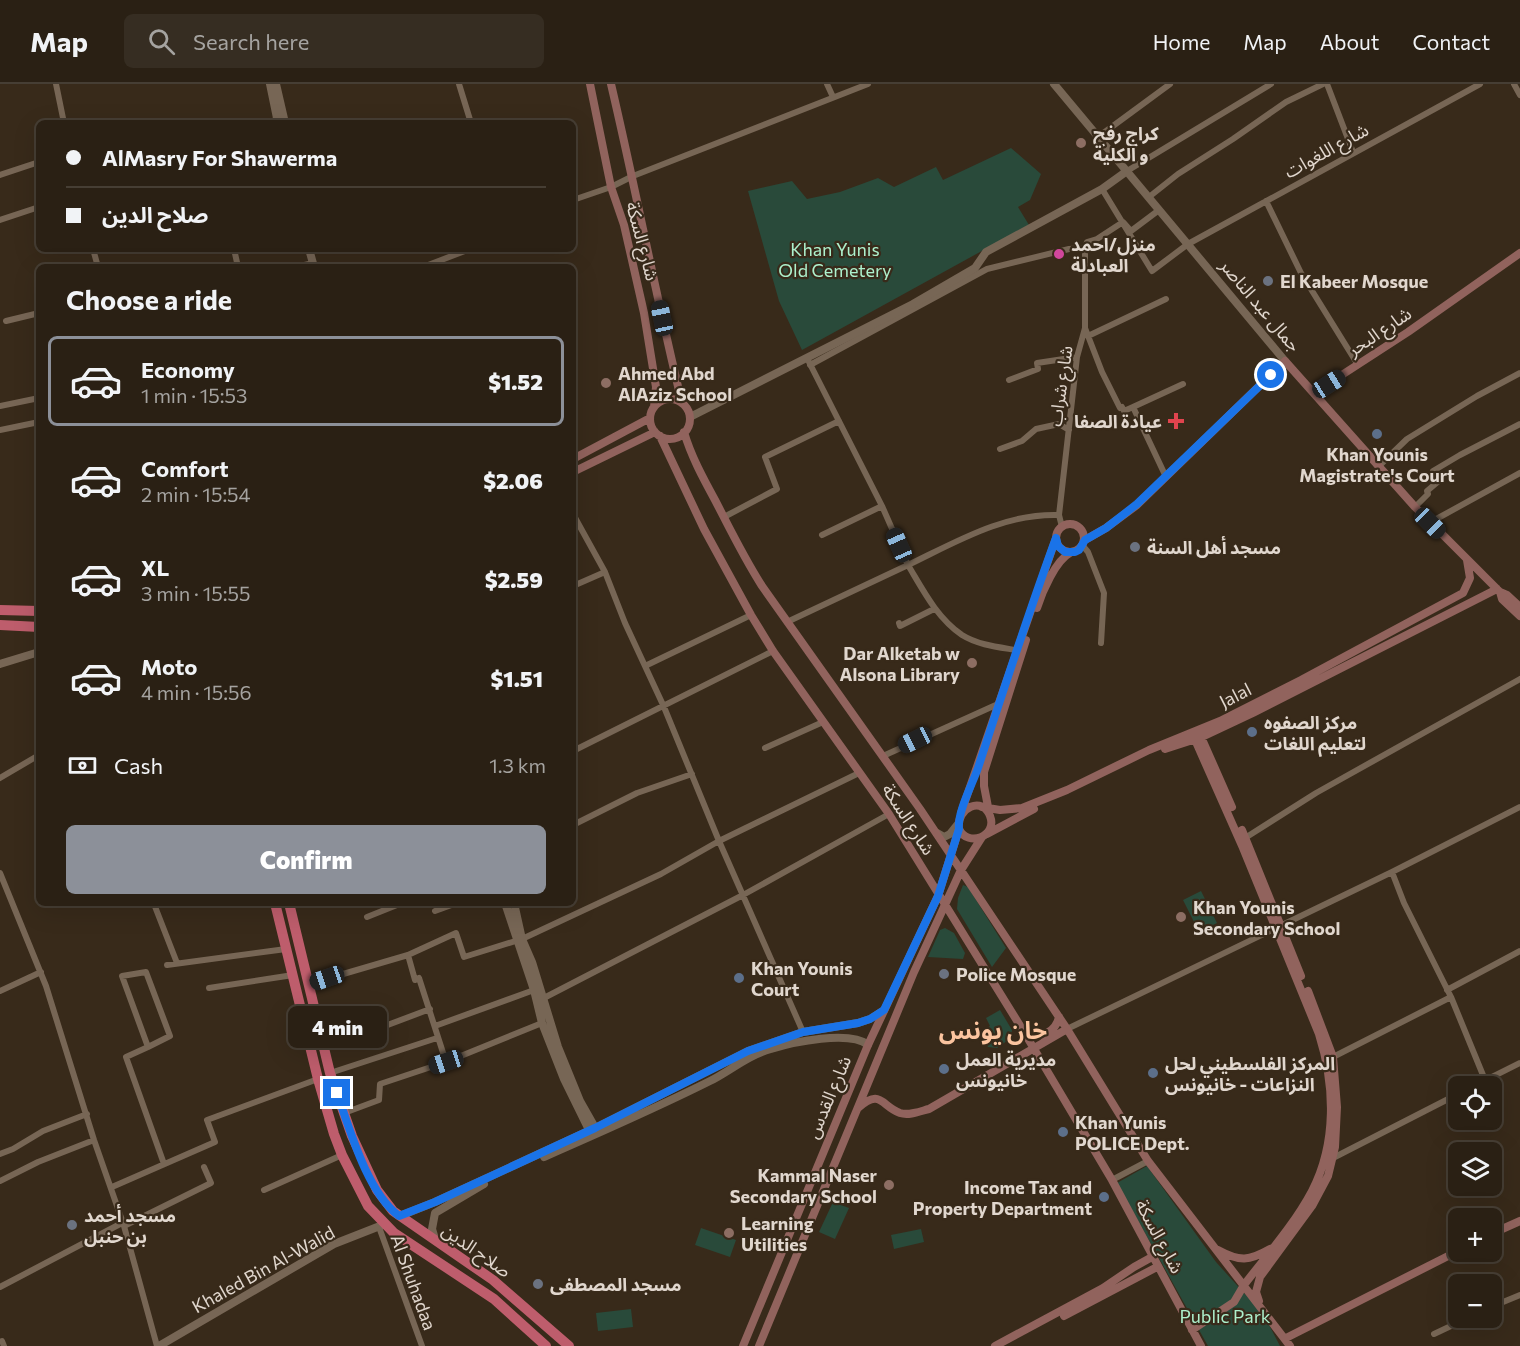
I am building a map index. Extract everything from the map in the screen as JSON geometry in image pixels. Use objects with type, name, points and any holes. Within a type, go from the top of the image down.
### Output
[{"type":"highway","points":[[0,610],[36,611]]},
{"type":"highway","points":[[0,625],[36,627]]},
{"type":"highway","name":"صلاح الدين","points":[[276,906],[318,1079],[334,1134],[368,1206],[382,1226],[494,1299],[546,1346]]},
{"type":"highway","name":"صلاح الدين","points":[[290,906],[330,1073],[360,1156],[377,1190],[399,1216],[500,1285],[569,1346]]},
{"type":"highway","points":[[292,973],[302,969],[308,980]]},
{"type":"main road","name":"شارع السكة","points":[[590,84],[611,187],[624,225],[644,313],[656,387],[654,407]]},
{"type":"main road","name":"شارع السكة","points":[[611,84],[682,403]]},
{"type":"main road","name":"شارع البحر","points":[[1314,393],[1408,333],[1520,253]]},
{"type":"main road","points":[[1084,543],[1083,531],[1076,525],[1062,527],[1056,538],[961,813],[959,826],[966,836],[977,839],[984,836],[992,825],[986,810],[984,772],[1039,601],[1061,559],[1075,552],[1137,504],[1285,361]]},
{"type":"main road","name":"جمال عبد الناصر","points":[[1285,361],[1430,523],[1498,590],[1520,607]]},
{"type":"main road","points":[[670,399],[682,403],[687,408],[690,417],[688,427],[673,438],[658,434],[652,427],[650,418],[654,407],[663,400],[670,399]]},
{"type":"main road","points":[[576,457],[650,418]]},
{"type":"main road","name":"شارع السكة","points":[[684,432],[688,447],[742,554],[787,622],[936,832],[1067,1029],[1148,1161],[1288,1342]]},
{"type":"main road","name":"شارع السكة","points":[[658,434],[704,529],[751,615],[773,651],[888,814],[1026,1035],[1112,1180],[1201,1346]]},
{"type":"main road","points":[[576,471],[658,434]]},
{"type":"main road","points":[[1056,538],[1061,550],[1070,553]]},
{"type":"main road","name":"Jalal","points":[[986,810],[1013,809],[1033,805],[1107,772],[1149,750],[1197,735],[1463,593],[1470,578],[1467,560]]},
{"type":"main road","name":"جمال عبد الناصر","points":[[1498,590],[1502,599],[1520,616]]},
{"type":"main road","name":"Jalal","points":[[984,836],[1150,753],[1253,713],[1498,590]]},
{"type":"main road","points":[[1192,1330],[1234,1302],[1244,1285],[1299,1213],[1322,1167],[1329,1132],[1331,1102],[1327,1064],[1321,1040],[1245,838],[1197,735]]},
{"type":"main road","points":[[1197,735],[1324,1031],[1333,1057],[1337,1107],[1333,1158],[1328,1176],[1312,1206],[1260,1277],[1256,1292],[1260,1305]]},
{"type":"main road","points":[[961,813],[969,807],[986,810]]},
{"type":"main road","name":"شارع القدس","points":[[743,1346],[868,1045],[938,896],[959,826]]},
{"type":"main road","name":"شارع القدس","points":[[759,1346],[855,1110],[944,905],[961,870],[984,836]]},
{"type":"main road","points":[[1026,1035],[1036,1037],[1047,1033],[1056,1025],[1059,1017]]},
{"type":"main road","points":[[855,1110],[865,1102],[876,1099],[904,1114],[929,1109],[1067,1029]]},
{"type":"main road","points":[[1502,1229],[1520,1221]]},
{"type":"main road","points":[[1214,1248],[1230,1256],[1247,1259],[1256,1257],[1273,1247]]},
{"type":"main road","points":[[1288,1342],[1448,1256]]},
{"type":"main road","points":[[995,1346],[1092,1294],[1152,1257]]},
{"type":"main road","points":[[1005,1346],[1157,1266]]},
{"type":"street","points":[[56,84],[63,120]]},
{"type":"street","points":[[270,84],[279,120]]},
{"type":"street","points":[[276,84],[280,120]]},
{"type":"street","points":[[459,84],[470,120]]},
{"type":"street","points":[[827,84],[833,97]]},
{"type":"street","points":[[576,199],[868,84]]},
{"type":"street","name":"جمال عبد الناصر","points":[[1054,84],[1285,361]]},
{"type":"street","points":[[1098,137],[1170,84]]},
{"type":"street","points":[[808,362],[975,268],[986,252],[1102,189],[1127,171],[1271,84]]},
{"type":"street","points":[[1149,197],[1178,174],[1286,102],[1325,84],[1353,152]]},
{"type":"street","name":"شارع اللغوات","points":[[1123,222],[1152,271],[1188,244],[1480,84]]},
{"type":"street","points":[[1514,84],[1520,95]]},
{"type":"street","points":[[0,175],[36,163]]},
{"type":"street","points":[[1102,189],[1131,231],[1159,210]]},
{"type":"street","points":[[1266,201],[1301,273],[1358,365]]},
{"type":"street","points":[[0,220],[36,208]]},
{"type":"street","points":[[690,417],[808,362],[987,269],[1069,249],[1085,248],[1087,242],[1097,239],[1123,222]]},
{"type":"street","name":"شارع شراب","points":[[1062,527],[1059,515],[1077,357],[1085,328],[1085,248]]},
{"type":"street","points":[[431,264],[462,252]]},
{"type":"street","points":[[1088,336],[1166,299]]},
{"type":"street","points":[[6,321],[36,314]]},
{"type":"street","points":[[1085,328],[1102,372],[1120,408],[1124,411],[1183,384]]},
{"type":"street","points":[[1009,380],[1038,369],[1036,363],[1077,357]]},
{"type":"street","points":[[808,362],[882,506],[908,565],[934,609],[962,635],[985,644],[1016,650]]},
{"type":"street","points":[[1378,467],[1407,439],[1477,396],[1520,374]]},
{"type":"street","points":[[0,406],[36,399]]},
{"type":"street","points":[[1134,407],[1166,477]]},
{"type":"street","points":[[724,517],[777,489],[765,457],[839,421]]},
{"type":"street","points":[[0,430],[36,423]]},
{"type":"street","points":[[1000,449],[1022,441],[1036,429],[1059,424],[1069,430]]},
{"type":"street","points":[[1415,507],[1428,494],[1427,491],[1440,480],[1433,471],[1520,424]]},
{"type":"street","points":[[1430,523],[1520,473]]},
{"type":"street","points":[[822,535],[882,506]]},
{"type":"street","points":[[787,622],[991,527],[1039,514],[1059,515]]},
{"type":"street","points":[[576,519],[605,572],[664,707],[719,842],[803,1032]]},
{"type":"street","points":[[1084,543],[1104,593],[1101,643]]},
{"type":"street","points":[[576,585],[605,572]]},
{"type":"street","points":[[899,623],[900,626],[934,609]]},
{"type":"street","points":[[645,666],[751,615]]},
{"type":"street","points":[[576,750],[773,651]]},
{"type":"street","points":[[0,664],[36,653]]},
{"type":"street","points":[[1245,838],[1316,793],[1520,679]]},
{"type":"street","points":[[883,756],[998,704]]},
{"type":"street","points":[[765,748],[823,722]]},
{"type":"street","points":[[0,777],[36,756]]},
{"type":"street","points":[[308,980],[408,955],[456,933],[464,957],[520,940],[661,874],[719,842],[859,773]]},
{"type":"street","points":[[576,824],[637,793],[692,774]]},
{"type":"street","points":[[1067,1029],[1392,872],[1520,807]]},
{"type":"street","points":[[540,1000],[743,895],[888,814]]},
{"type":"street","name":"شارع السكة","points":[[936,832],[944,837],[959,826]]},
{"type":"street","points":[[1392,872],[1404,903],[1451,997],[1483,1076]]},
{"type":"street","points":[[0,873],[40,972],[94,1140],[112,1187],[158,1346]]},
{"type":"street","points":[[155,906],[177,963]]},
{"type":"street","points":[[367,917],[394,906]]},
{"type":"street","points":[[435,911],[449,906]]},
{"type":"street","points":[[506,906],[558,1047],[593,1132]]},
{"type":"street","points":[[514,906],[520,940],[534,990],[540,1000],[542,1023],[564,1080],[593,1132]]},
{"type":"street","points":[[166,965],[286,949]]},
{"type":"street","points":[[1447,990],[1520,951]]},
{"type":"street","points":[[408,955],[414,980],[419,978],[446,1062]]},
{"type":"street","points":[[0,991],[40,972]]},
{"type":"street","points":[[148,1047],[122,976],[146,972],[170,1036],[148,1047],[126,1057],[164,1164]]},
{"type":"street","points":[[209,988],[292,973]]},
{"type":"street","points":[[435,1026],[534,990]]},
{"type":"street","points":[[1333,1057],[1451,997]]},
{"type":"street","points":[[324,1049],[430,1010]]},
{"type":"street","points":[[436,1241],[432,1229],[435,1213],[478,1187],[593,1132],[748,1051],[803,1032],[858,1023],[884,1010]]},
{"type":"street","points":[[344,1113],[379,1100],[380,1084],[446,1062],[542,1023]]},
{"type":"street","points":[[330,1073],[437,1038]]},
{"type":"street","points":[[399,1216],[712,1080],[745,1060],[770,1049],[810,1040],[834,1038],[856,1038],[868,1045]]},
{"type":"street","points":[[1493,1076],[1520,1063]]},
{"type":"street","points":[[112,1187],[215,1142],[207,1120],[318,1079]]},
{"type":"street","points":[[1333,1158],[1448,1099]]},
{"type":"street","points":[[0,1154],[43,1131],[87,1114]]},
{"type":"street","points":[[0,1181],[39,1162],[94,1140]]},
{"type":"street","points":[[264,1190],[342,1155]]},
{"type":"street","points":[[1112,1180],[1148,1161]]},
{"type":"street","points":[[0,1287],[123,1224],[211,1183],[204,1167]]},
{"type":"street","name":"Khaled Bin Al-Walid","points":[[158,1346],[334,1244],[382,1226]]},
{"type":"street","name":"Al Shuhadaa","points":[[382,1226],[422,1346]]},
{"type":"street","points":[[1502,1302],[1520,1295]]},
{"type":"street","points":[[1434,1334],[1448,1327]]},
{"type":"green space","name":"Khan Yunis Old Cemetery","points":[[1011,148],[1041,174],[1030,200],[1018,207],[1029,225],[802,350],[779,301],[748,191],[792,181],[807,199],[840,192],[878,178],[894,187],[936,167],[943,180]]},
{"type":"green space","points":[[963,885],[968,887],[1006,948],[992,967],[957,909]]},
{"type":"green space","points":[[1201,891],[1217,923],[1199,932],[1183,900]]},
{"type":"green space","points":[[945,928],[954,933],[965,953],[963,959],[928,957],[940,930]]},
{"type":"green space","points":[[1000,1010],[1012,1030],[1011,1038],[997,1048],[988,1047],[981,1034],[990,1026],[986,1018]]},
{"type":"green space","name":"Public Park","points":[[1147,1166],[1216,1262],[1264,1315],[1280,1346],[1208,1346],[1117,1183]]},
{"type":"green space","points":[[833,1202],[849,1208],[835,1239],[819,1232]]},
{"type":"green space","points":[[701,1228],[736,1240],[730,1257],[695,1245]]},
{"type":"green space","points":[[921,1229],[924,1242],[894,1249],[891,1235]]},
{"type":"green space","points":[[631,1309],[633,1327],[598,1331],[596,1313]]},
{"type":"place","name":"كراج رفح و الكلية","points":[[1081,143]]},
{"type":"place","name":"منزل/احمد العبادلة","points":[[1059,254]]},
{"type":"place","name":"El Kabeer Mosque","points":[[1268,281]]},
{"type":"place","name":"Ahmed Abd AlAziz School","points":[[606,383]]},
{"type":"place","name":"عيادة الصفا","points":[[1176,421]]},
{"type":"place","name":"Khan Younis Magistrate's Court","points":[[1377,434]]},
{"type":"place","name":"مسجد أهل السنة","points":[[1135,547]]},
{"type":"place","name":"Dar Alketab w Alsona Library","points":[[972,663]]},
{"type":"place","name":"مركز الصفوه لتعليم اللغات","points":[[1252,732]]},
{"type":"place","name":"Khan Younis Secondary School","points":[[1181,917]]},
{"type":"place","name":"Police Mosque","points":[[944,974]]},
{"type":"place","name":"Khan Younis Court","points":[[739,978]]},
{"type":"place","name":"مديرية العمل خانيونس","points":[[944,1069]]},
{"type":"place","name":"المركز الفلسطيني لحل النزاعات - خانيونس","points":[[1153,1073]]},
{"type":"place","name":"Khan Yunis POLICE Dept.","points":[[1063,1132]]},
{"type":"place","name":"Kammal Naser Secondary School","points":[[889,1185]]},
{"type":"place","name":"Income Tax and Property Department","points":[[1104,1197]]},
{"type":"place","name":"مسجد أحمد بن حنبل","points":[[72,1225]]},
{"type":"place","name":"Learning Utilities","points":[[729,1233]]},
{"type":"place","name":"مسجد المصطفى","points":[[538,1284]]},
{"type":"district","name":"خان يونس","points":[[993,1029]]},
{"type":"route","points":[[337,1093],[352,1136],[371,1179],[377,1190],[399,1216],[435,1202],[595,1128],[748,1051],[803,1032],[858,1023],[884,1010],[938,896],[959,829],[959,818],[1056,538],[1061,550],[1070,553],[1079,550],[1085,540],[1106,528],[1137,504],[1271,375]]}]
